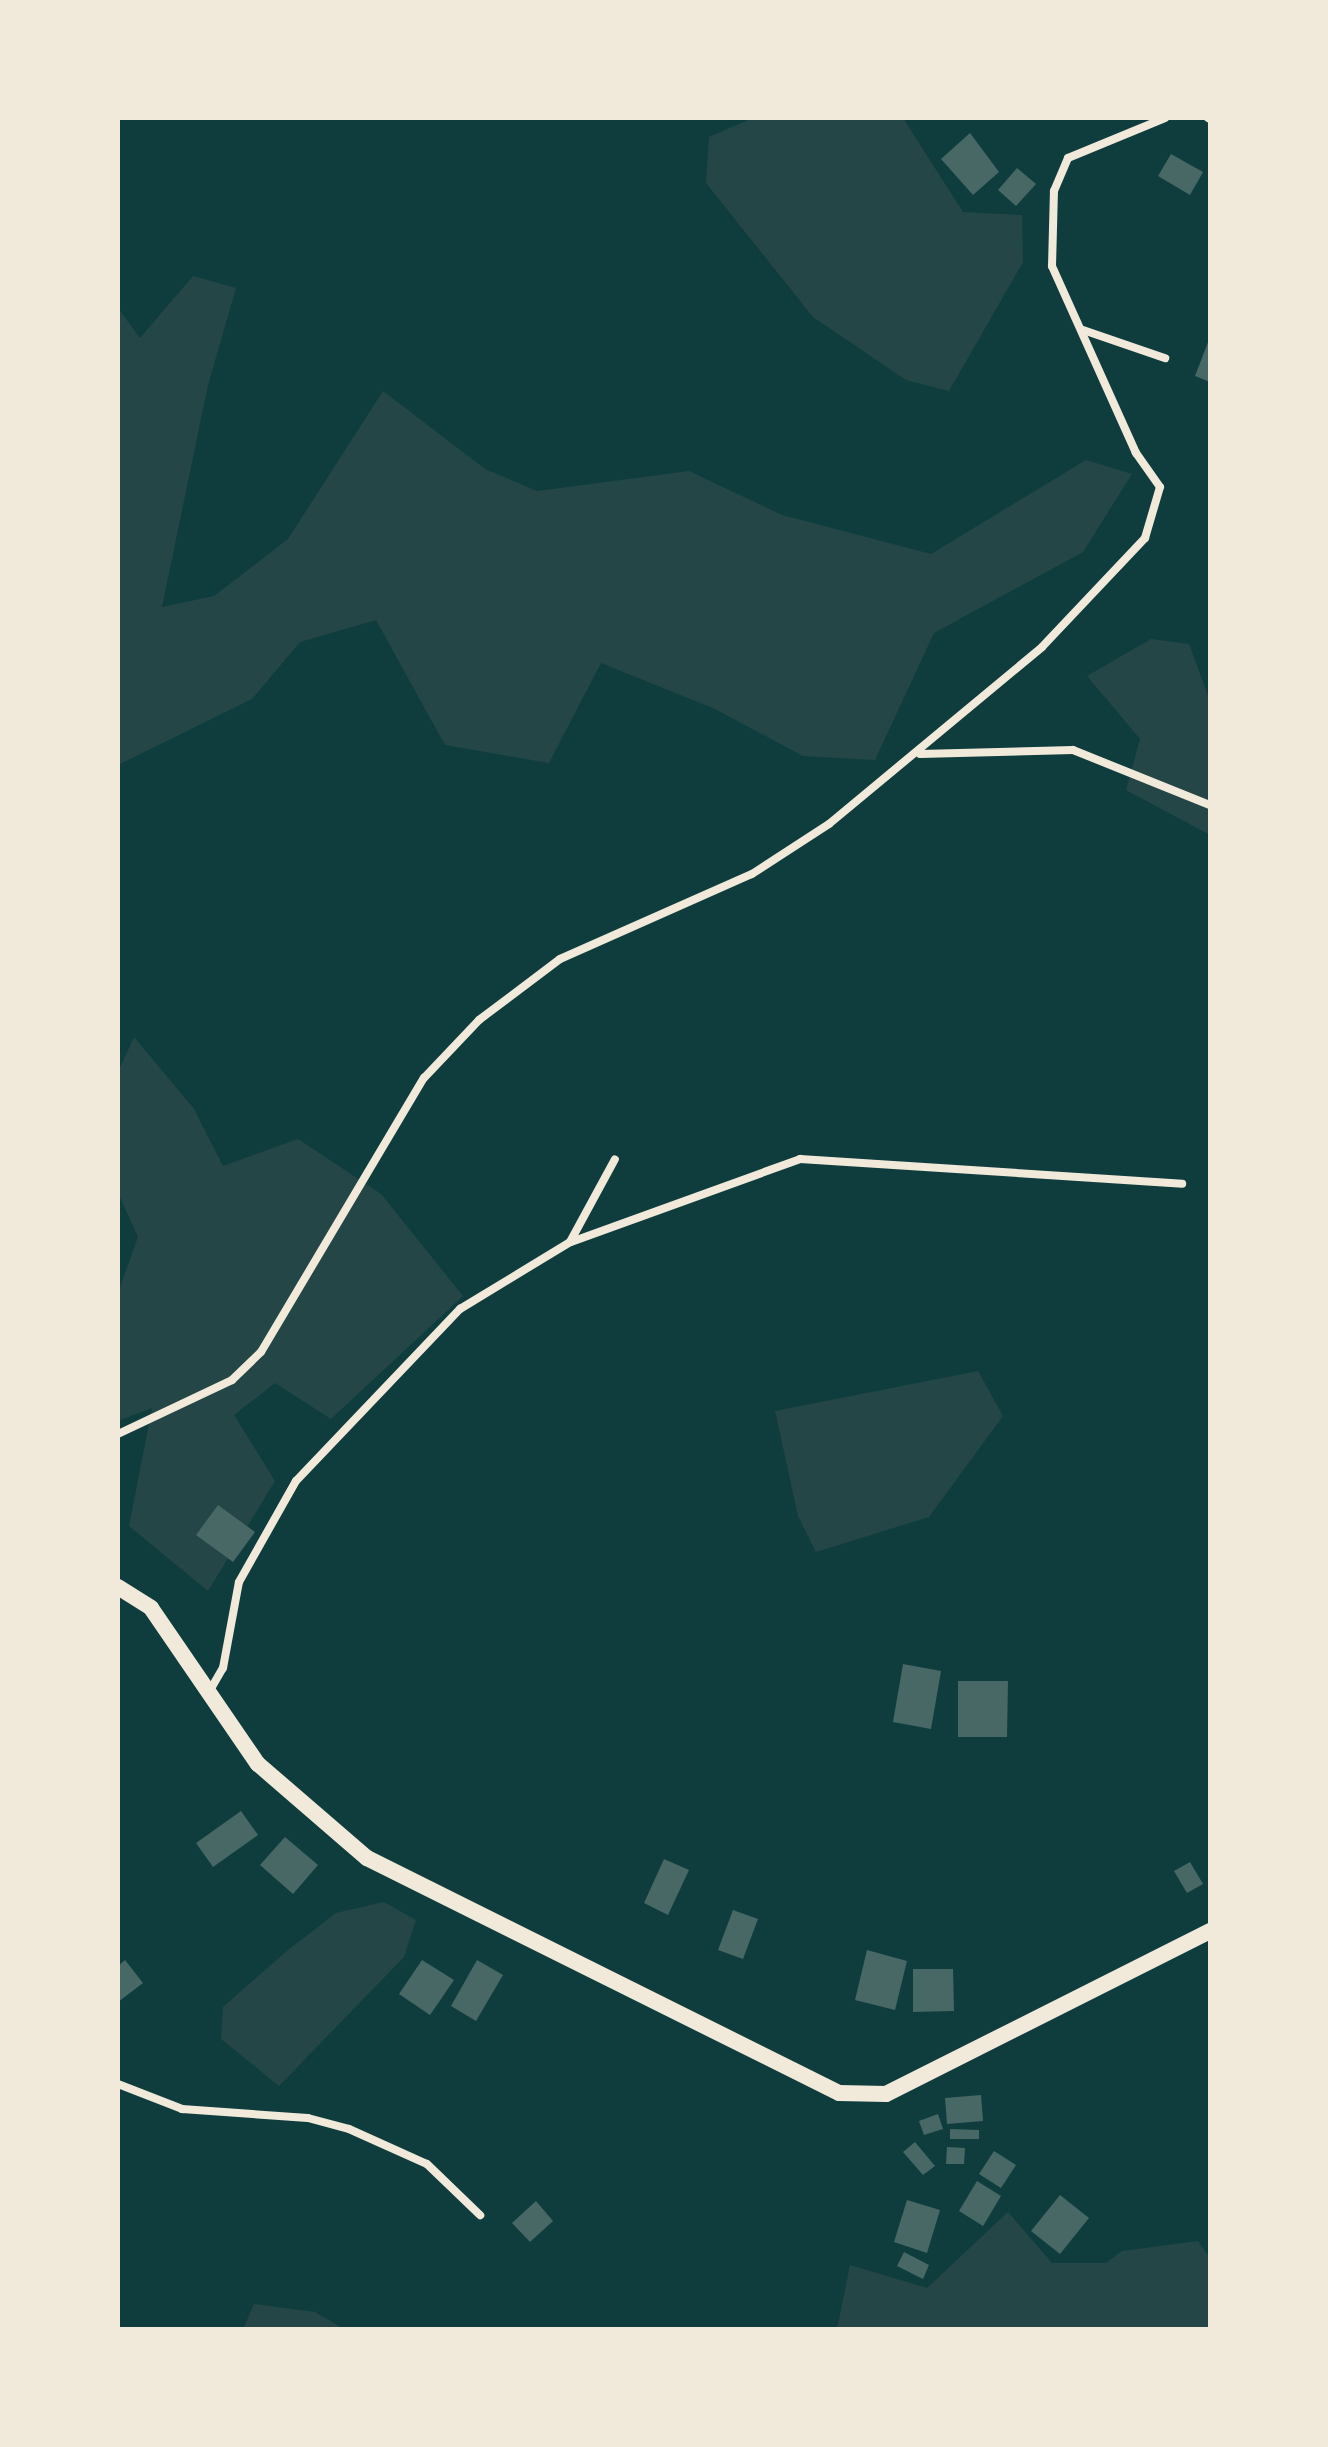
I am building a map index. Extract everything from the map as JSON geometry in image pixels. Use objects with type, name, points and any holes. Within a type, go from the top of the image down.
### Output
[{"type":"main road","points":[[118,1587],[151,1608],[205,1696],[290,1799],[367,1858],[641,1999],[858,2098],[886,2094],[1210,1931]]},
{"type":"street","points":[[1126,129],[1139,118]]},
{"type":"street","points":[[118,1434],[232,1380],[261,1352],[415,1091],[479,1020],[560,959],[791,851],[919,754],[1042,647],[1145,538],[1158,513],[1160,487],[1136,453],[1052,266],[1057,173],[1068,158],[1126,129],[1165,118]]},
{"type":"street","points":[[1083,330],[1165,358]]},
{"type":"street","points":[[919,754],[1073,750],[1210,805]]},
{"type":"street","points":[[570,1242],[615,1159]]},
{"type":"street","points":[[205,1696],[223,1668],[239,1582],[296,1481],[460,1309],[570,1242],[800,1159],[1182,1184]]},
{"type":"street","points":[[118,2084],[182,2109],[308,2118],[349,2129],[427,2164],[480,2215]]},
{"type":"shaded area","points":[[753,118],[903,118],[963,212],[1022,215],[1023,262],[949,391],[906,380],[813,317],[706,183],[709,137]]},
{"type":"shaded area","points":[[193,276],[236,288],[208,385],[162,607],[214,596],[288,539],[383,391],[485,469],[537,491],[689,471],[782,515],[931,554],[1086,460],[1132,474],[1083,552],[934,633],[875,760],[803,756],[715,709],[601,663],[549,763],[445,745],[376,620],[300,642],[252,699],[118,765],[118,308],[140,338]]},
{"type":"shaded area","points":[[1151,639],[1189,644],[1210,701],[1210,835],[1126,790],[1140,739],[1087,676]]},
{"type":"shaded area","points":[[134,1037],[194,1109],[223,1166],[298,1139],[381,1194],[463,1296],[331,1419],[275,1383],[234,1415],[275,1481],[208,1591],[129,1526],[152,1408],[118,1421],[118,1293],[138,1237],[118,1193],[118,1072]]},
{"type":"shaded area","points":[[978,1371],[1003,1416],[929,1517],[816,1552],[798,1516],[775,1411]]},
{"type":"shaded area","points":[[384,1902],[416,1920],[404,1957],[279,2086],[221,2039],[223,2007],[288,1950],[336,1913]]},
{"type":"shaded area","points":[[1008,2212],[1052,2263],[1106,2263],[1122,2251],[1198,2241],[1210,2258],[1210,2329],[837,2329],[850,2265],[927,2288]]},
{"type":"shaded area","points":[[254,2304],[315,2312],[344,2329],[243,2329]]},
{"type":"building","points":[[970,133],[999,172],[973,195],[941,159]]},
{"type":"building","points":[[1171,154],[1203,172],[1190,195],[1158,176]]},
{"type":"building","points":[[1017,168],[1036,184],[1016,206],[998,190]]},
{"type":"building","points":[[1210,337],[1210,382],[1195,376]]},
{"type":"building","points":[[218,1505],[255,1532],[233,1562],[196,1535]]},
{"type":"building","points":[[903,1664],[941,1671],[931,1729],[893,1722]]},
{"type":"building","points":[[958,1681],[1008,1681],[1007,1737],[958,1737]]},
{"type":"building","points":[[241,1811],[258,1835],[213,1867],[196,1843]]},
{"type":"building","points":[[285,1837],[318,1865],[293,1894],[260,1865]]},
{"type":"building","points":[[664,1859],[689,1870],[668,1915],[644,1903]]},
{"type":"building","points":[[1190,1862],[1203,1884],[1187,1893],[1174,1871]]},
{"type":"building","points":[[733,1910],[758,1919],[743,1959],[718,1950]]},
{"type":"building","points":[[867,1950],[907,1961],[895,2010],[855,2000]]},
{"type":"building","points":[[125,1960],[143,1983],[118,2002],[118,1966]]},
{"type":"building","points":[[422,1960],[454,1980],[430,2015],[399,1994]]},
{"type":"building","points":[[477,1960],[503,1975],[476,2021],[451,2006]]},
{"type":"building","points":[[913,1969],[953,1969],[954,2011],[913,2012]]},
{"type":"building","points":[[981,2095],[983,2121],[947,2124],[945,2098]]},
{"type":"building","points":[[938,2114],[943,2129],[924,2135],[919,2121]]},
{"type":"building","points":[[950,2129],[979,2130],[979,2139],[950,2139]]},
{"type":"building","points":[[915,2142],[935,2166],[923,2175],[903,2152]]},
{"type":"building","points":[[947,2147],[965,2148],[964,2164],[946,2164]]},
{"type":"building","points":[[994,2151],[1016,2165],[1001,2188],[979,2174]]},
{"type":"building","points":[[977,2181],[1001,2196],[983,2226],[959,2211]]},
{"type":"building","points":[[1060,2195],[1089,2218],[1060,2254],[1031,2231]]},
{"type":"building","points":[[907,2200],[940,2210],[927,2253],[894,2242]]},
{"type":"building","points":[[536,2201],[553,2221],[530,2242],[512,2223]]},
{"type":"building","points":[[904,2252],[929,2265],[923,2279],[897,2266]]}]
